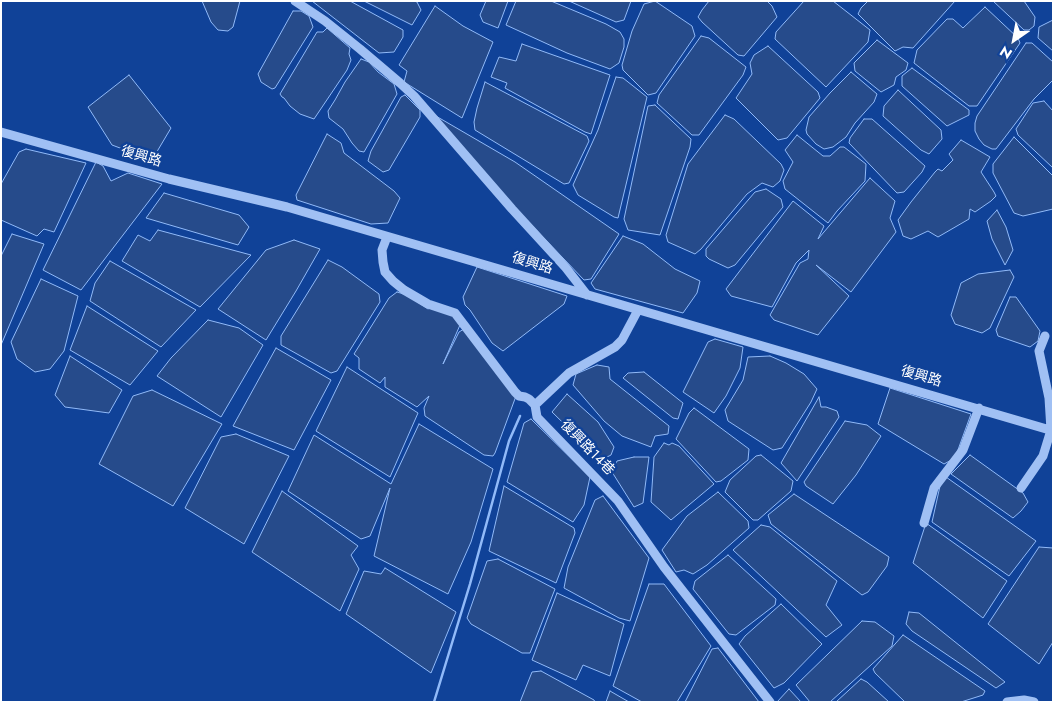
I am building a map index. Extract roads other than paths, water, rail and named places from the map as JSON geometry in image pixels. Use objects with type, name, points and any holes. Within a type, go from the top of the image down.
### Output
[{"type":"street","points":[[295,1],[339,32],[414,96],[588,295]]},
{"type":"street","name":"復興路","points":[[1,132],[169,179],[287,207],[1052,430]]},
{"type":"street","name":"復興路14巷","points":[[386,236],[382,250],[385,272],[404,290],[428,304],[455,313],[514,392],[519,396],[529,399],[535,405],[537,416],[618,501],[664,567],[770,702]]},
{"type":"street","points":[[535,405],[569,373],[615,347],[622,340],[638,310]]},
{"type":"street","points":[[1021,488],[1043,456],[1052,430],[1050,398],[1039,351],[1045,336]]},
{"type":"street","points":[[924,523],[934,488],[963,450],[979,408]]},
{"type":"street","points":[[1007,702],[1024,700],[1034,702]]},
{"type":"water","points":[[202,1],[240,1],[233,27],[228,31],[218,30],[211,22]]},
{"type":"water","points":[[312,1],[350,1],[403,30],[403,37],[394,52],[379,53]]},
{"type":"water","points":[[364,1],[415,1],[421,10],[412,25]]},
{"type":"water","points":[[486,1],[508,1],[498,28],[483,22],[480,15]]},
{"type":"water","points":[[516,1],[551,1],[606,24],[620,32],[624,39],[624,47],[619,63],[610,69],[567,53],[506,25]]},
{"type":"water","points":[[569,1],[631,1],[624,20],[616,22]]},
{"type":"water","points":[[655,1],[692,26],[695,36],[656,93],[648,95],[623,70],[622,65],[632,31],[644,4]]},
{"type":"water","points":[[709,1],[767,1],[772,6],[777,17],[744,56],[738,55],[698,17]]},
{"type":"water","points":[[804,1],[833,1],[870,30],[868,42],[826,87],[775,39],[776,32]]},
{"type":"water","points":[[868,1],[955,1],[913,48],[903,47],[895,51],[858,14]]},
{"type":"water","points":[[993,1],[1024,1],[1035,17],[1034,26],[1029,30],[1024,30]]},
{"type":"water","points":[[435,6],[463,26],[493,42],[462,118],[404,82],[407,71],[399,65]]},
{"type":"water","points":[[985,7],[1018,38],[1020,43],[977,106],[969,106],[914,63],[917,50],[947,19],[953,19],[963,28]]},
{"type":"water","points":[[293,11],[301,11],[309,16],[313,27],[275,88],[272,89],[261,82],[258,74]]},
{"type":"water","points":[[1053,20],[1053,51],[1038,38],[1039,27]]},
{"type":"water","points":[[327,28],[350,48],[351,60],[347,70],[314,119],[300,114],[280,94],[317,32],[323,32]]},
{"type":"water","points":[[701,36],[709,38],[746,67],[743,75],[699,135],[692,135],[657,103],[659,95]]},
{"type":"water","points":[[877,40],[908,63],[906,70],[896,77],[894,85],[881,92],[855,71],[854,63]]},
{"type":"water","points":[[1026,43],[1032,43],[1053,62],[1053,80],[1034,99],[996,149],[992,149],[984,145],[975,131],[977,116]]},
{"type":"water","points":[[522,44],[610,75],[591,134],[505,88],[507,83],[491,77],[499,57],[516,61]]},
{"type":"water","points":[[768,46],[818,92],[820,98],[787,138],[778,140],[736,98],[752,74],[750,63],[754,55]]},
{"type":"water","points":[[361,59],[369,62],[378,72],[394,84],[397,94],[364,152],[359,151],[343,129],[329,118],[328,111]]},
{"type":"water","points":[[912,68],[969,110],[969,115],[947,126],[902,86],[902,76]]},
{"type":"water","points":[[851,72],[877,94],[874,102],[855,123],[846,137],[833,147],[824,149],[816,144],[807,134],[809,117]]},
{"type":"water","points":[[129,75],[171,128],[152,160],[112,145],[88,107]]},
{"type":"water","points":[[616,77],[623,78],[647,97],[618,218],[578,195],[573,185],[598,130]]},
{"type":"water","points":[[485,82],[587,136],[589,141],[569,183],[564,184],[475,130],[474,122]]},
{"type":"water","points":[[898,90],[941,130],[942,139],[929,154],[921,150],[883,116],[884,106]]},
{"type":"water","points":[[405,95],[420,110],[420,117],[389,170],[383,172],[368,161],[371,151],[401,97]]},
{"type":"water","points":[[1044,101],[1053,111],[1053,168],[1018,135],[1016,129],[1033,103]]},
{"type":"water","points":[[655,105],[691,139],[690,147],[660,235],[628,230],[624,219],[648,106]]},
{"type":"water","points":[[429,112],[515,162],[619,234],[591,279],[584,280],[500,192]]},
{"type":"water","points":[[725,115],[734,119],[781,164],[784,170],[780,181],[773,187],[762,183],[747,194],[695,254],[668,242],[666,235],[688,164]]},
{"type":"water","points":[[864,119],[872,119],[925,166],[904,192],[897,193],[849,143],[850,138]]},
{"type":"water","points":[[327,134],[341,143],[344,153],[394,191],[400,198],[388,223],[371,224],[297,200],[296,195]]},
{"type":"water","points":[[797,135],[823,156],[830,156],[840,147],[844,147],[866,164],[865,181],[828,223],[785,189],[783,181],[793,162],[785,150]]},
{"type":"water","points":[[1014,137],[1053,176],[1053,209],[1023,216],[1014,213],[993,173],[993,164]]},
{"type":"water","points":[[961,140],[990,157],[981,172],[996,196],[975,212],[970,209],[969,219],[938,237],[928,231],[911,239],[903,236],[898,220],[935,172],[938,169],[942,171],[953,160],[949,154]]},
{"type":"water","points":[[26,149],[86,163],[54,232],[44,229],[37,236],[1,220],[1,184],[19,152]]},
{"type":"water","points":[[96,162],[103,166],[111,181],[128,173],[162,184],[81,290],[43,270]]},
{"type":"water","points":[[870,178],[895,201],[890,218],[896,232],[851,292],[816,265],[849,296],[818,335],[774,320],[770,315],[800,263],[808,259],[809,250],[796,263],[772,307],[731,296],[726,289],[793,201],[824,226],[818,239]]},
{"type":"water","points":[[766,189],[781,199],[783,207],[735,265],[728,268],[709,259],[706,256],[706,249],[755,192]]},
{"type":"water","points":[[164,193],[239,215],[249,227],[238,245],[146,218]]},
{"type":"water","points":[[997,210],[1006,227],[1013,250],[1005,265],[992,239],[987,221]]},
{"type":"water","points":[[158,230],[251,255],[200,307],[122,261],[138,235],[150,241]]},
{"type":"water","points":[[12,234],[44,244],[1,345],[1,256]]},
{"type":"water","points":[[623,236],[643,244],[675,269],[700,281],[697,293],[683,313],[595,289],[591,283]]},
{"type":"water","points":[[294,240],[320,249],[266,340],[218,309],[266,250]]},
{"type":"water","points":[[328,260],[342,267],[379,294],[380,302],[337,371],[331,373],[281,345],[281,336]]},
{"type":"water","points":[[110,261],[196,310],[161,347],[90,301],[95,283]]},
{"type":"water","points":[[477,267],[567,296],[564,304],[503,351],[492,343],[465,305],[463,297]]},
{"type":"water","points":[[1010,270],[1014,277],[990,328],[982,333],[955,324],[951,315],[961,283],[978,274]]},
{"type":"water","points":[[41,279],[78,296],[64,351],[50,369],[35,372],[17,359],[11,342]]},
{"type":"water","points":[[397,292],[407,295],[428,309],[453,315],[460,325],[443,364],[459,332],[464,329],[516,396],[493,456],[484,455],[425,416],[424,408],[429,396],[417,407],[385,387],[385,377],[380,383],[359,369],[359,358],[354,354],[389,298]]},
{"type":"water","points":[[1010,297],[1016,297],[1040,331],[1038,341],[1030,347],[998,336],[996,330]]},
{"type":"water","points":[[87,306],[158,351],[130,385],[70,350]]},
{"type":"water","points":[[208,320],[239,328],[263,345],[221,417],[157,376],[171,358]]},
{"type":"water","points":[[715,339],[743,347],[740,368],[726,396],[714,413],[683,392],[708,342]]},
{"type":"water","points":[[276,348],[331,380],[294,450],[233,426]]},
{"type":"water","points":[[70,356],[122,390],[109,413],[65,407],[55,395]]},
{"type":"water","points":[[770,356],[804,374],[817,389],[782,448],[773,450],[728,421],[725,410],[743,380],[748,357]]},
{"type":"water","points":[[597,365],[609,367],[610,379],[669,426],[668,434],[655,436],[651,447],[622,436],[604,421],[573,385],[576,374]]},
{"type":"water","points":[[347,367],[418,413],[390,477],[316,431]]},
{"type":"water","points":[[644,372],[683,403],[678,419],[673,418],[623,378],[628,373]]},
{"type":"water","points":[[890,388],[971,414],[955,458],[944,464],[878,424]]},
{"type":"water","points":[[152,390],[222,424],[173,506],[99,464],[133,396]]},
{"type":"water","points":[[567,394],[598,422],[614,447],[611,455],[605,458],[596,455],[552,412]]},
{"type":"water","points":[[819,397],[821,407],[837,411],[839,417],[797,481],[781,463]]},
{"type":"water","points":[[694,408],[749,449],[748,460],[721,481],[716,482],[676,439],[689,413]]},
{"type":"water","points":[[531,419],[590,477],[584,505],[573,522],[507,482],[524,423]]},
{"type":"water","points":[[845,421],[867,425],[881,436],[856,475],[833,504],[806,486],[804,482]]},
{"type":"water","points":[[419,424],[493,469],[471,542],[448,594],[374,556],[390,488],[370,536],[361,539],[288,491],[314,435],[391,484]]},
{"type":"water","points":[[236,434],[289,456],[244,544],[185,508],[221,437]]},
{"type":"water","points":[[664,443],[669,445],[672,443],[679,446],[714,484],[671,520],[651,502],[654,457]]},
{"type":"water","points":[[761,455],[793,481],[791,491],[758,520],[753,520],[725,492],[730,480],[756,456]]},
{"type":"water","points":[[970,455],[1023,493],[1028,502],[1013,518],[951,474]]},
{"type":"water","points":[[634,457],[649,457],[643,503],[634,507],[612,472],[617,461]]},
{"type":"water","points":[[946,477],[1036,541],[1009,576],[932,522],[940,486]]},
{"type":"water","points":[[504,486],[574,528],[575,533],[556,583],[489,551]]},
{"type":"water","points":[[282,491],[358,546],[351,555],[359,569],[340,611],[252,552]]},
{"type":"water","points":[[718,492],[748,521],[749,528],[707,565],[693,574],[684,570],[676,572],[662,550],[687,516]]},
{"type":"water","points":[[794,494],[889,557],[887,566],[868,592],[862,595],[771,524],[768,515]]},
{"type":"water","points":[[603,496],[649,558],[630,621],[619,618],[564,588],[568,567],[595,500]]},
{"type":"water","points":[[926,523],[1007,581],[983,618],[913,563]]},
{"type":"water","points":[[761,525],[770,527],[837,581],[826,605],[842,625],[826,637],[733,550]]},
{"type":"water","points":[[1039,547],[1053,548],[1053,642],[1039,664],[988,624]]},
{"type":"water","points":[[728,555],[776,599],[775,605],[736,635],[729,634],[693,589],[695,581]]},
{"type":"water","points":[[498,559],[555,589],[530,653],[522,653],[471,624],[467,618],[487,561]]},
{"type":"water","points":[[385,568],[456,612],[431,673],[346,614],[364,571],[381,574]]},
{"type":"water","points":[[649,584],[664,584],[711,646],[677,702],[642,702],[613,686]]},
{"type":"water","points":[[557,593],[624,624],[610,676],[583,665],[576,680],[532,660]]},
{"type":"water","points":[[781,604],[822,644],[784,683],[774,688],[739,644],[745,636]]},
{"type":"water","points":[[909,612],[919,613],[1005,682],[996,688],[912,631],[906,624]]},
{"type":"water","points":[[862,621],[875,622],[894,636],[892,646],[830,702],[810,702],[796,685]]},
{"type":"water","points":[[903,635],[985,691],[983,695],[961,702],[905,702],[873,669]]},
{"type":"water","points":[[718,648],[759,702],[685,702],[712,649]]},
{"type":"water","points":[[541,671],[595,702],[520,702],[532,672]]},
{"type":"water","points":[[861,679],[867,682],[889,702],[836,702]]},
{"type":"water","points":[[789,689],[801,702],[777,702]]},
{"type":"water","points":[[610,691],[629,702],[606,702]]},
{"type":"waterway","points":[[434,702],[470,584],[509,441],[520,416]]}]
